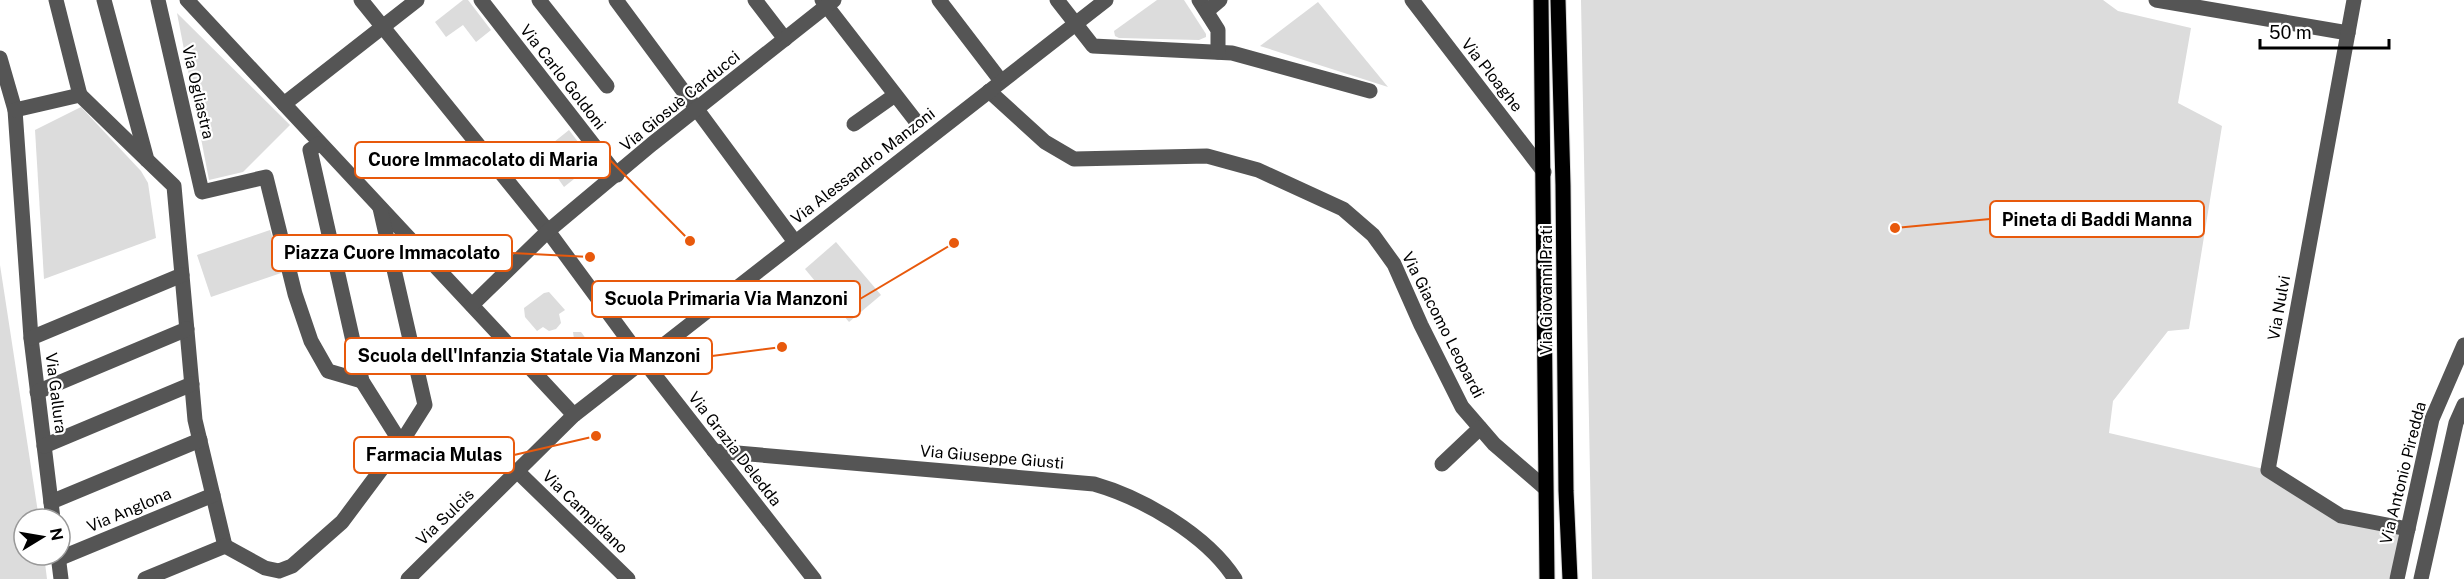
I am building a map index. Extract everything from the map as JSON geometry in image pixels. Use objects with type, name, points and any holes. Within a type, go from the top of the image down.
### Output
[{"type":"main road","name":"Via Giovanni Prati","points":[[1541,0],[1547,579]]},
{"type":"main road","name":"Via Giovanni Prati","points":[[1558,0],[1563,185],[1566,491],[1570,579]]},
{"type":"street","points":[[56,0],[81,95],[174,186],[202,192],[266,177],[295,294],[310,341],[328,371],[362,381]]},
{"type":"street","points":[[104,0],[147,160]]},
{"type":"street","name":"Via Ogliastra","points":[[158,0],[202,192]]},
{"type":"street","points":[[187,0],[574,415]]},
{"type":"street","name":"Via Grazia Deledda","points":[[361,0],[548,231],[643,360],[814,579]]},
{"type":"street","points":[[284,104],[417,0]]},
{"type":"street","name":"Via Carlo Goldoni","points":[[481,0],[617,175]]},
{"type":"street","name":"Via Carlo Goldoni","points":[[539,0],[607,86]]},
{"type":"street","points":[[616,0],[795,242]]},
{"type":"street","points":[[755,0],[785,39]]},
{"type":"street","points":[[939,0],[1001,81]]},
{"type":"street","points":[[1057,0],[1093,46],[1232,53],[1370,91]]},
{"type":"street","name":"Via Alessandro Manzoni","points":[[643,360],[1106,0]]},
{"type":"street","points":[[1218,52],[1218,30],[1203,5],[1220,0]]},
{"type":"street","name":"Via Ploaghe","points":[[1412,0],[1544,172]]},
{"type":"street","points":[[2156,0],[2348,33]]},
{"type":"street","name":"Via Nulvi","points":[[2354,0],[2268,471],[2341,516],[2408,529]]},
{"type":"street","points":[[827,2],[915,120]]},
{"type":"street","name":"Via Giosuè Carducci","points":[[472,305],[548,231],[652,144],[785,39],[827,2]]},
{"type":"street","name":"Via Gallura","points":[[0,58],[15,110],[31,338],[52,507]]},
{"type":"street","name":"Via Giacomo Leopardi","points":[[989,91],[1045,142],[1074,159],[1207,156],[1258,170],[1343,209],[1373,235],[1394,264],[1462,407],[1494,444],[1545,488]]},
{"type":"street","points":[[15,110],[81,95]]},
{"type":"street","points":[[854,124],[896,95]]},
{"type":"street","points":[[319,144],[310,150],[362,381],[401,444]]},
{"type":"street","points":[[174,186],[195,420],[225,546],[265,568],[279,571],[292,566],[342,522],[401,444],[425,405],[380,207]]},
{"type":"street","points":[[31,338],[182,275]]},
{"type":"street","points":[[37,392],[187,329]]},
{"type":"street","name":"Via Antonio Piredda","points":[[2397,579],[2432,419],[2464,345]]},
{"type":"street","name":"Via Sulcis","points":[[408,579],[574,415],[643,360]]},
{"type":"street","points":[[44,446],[192,384]]},
{"type":"street","points":[[2421,579],[2456,423],[2464,405]]},
{"type":"street","points":[[1442,464],[1480,428]]},
{"type":"street","points":[[51,502],[200,440]]},
{"type":"street","name":"Via Giuseppe Giusti","points":[[714,451],[1094,484],[1120,491],[1146,504],[1223,561],[1235,579]]},
{"type":"street","name":"Via Campidano","points":[[518,471],[628,579]]},
{"type":"street","name":"Via Anglona","points":[[72,551],[213,495]]},
{"type":"street","points":[[145,579],[225,546]]},
{"type":"shaded area","points":[[463,0],[468,0],[491,30],[476,42],[463,25],[446,37],[435,22]]},
{"type":"shaded area","points":[[1157,0],[1184,0],[1206,37],[1199,40],[1119,38],[1115,36],[1114,31]]},
{"type":"shaded area","points":[[1581,0],[2103,0],[2118,11],[2191,28],[2178,103],[2222,126],[2189,329],[2168,331],[2113,401],[2109,433],[2268,470],[2319,504],[2408,529],[2389,579],[1592,579]]},
{"type":"shaded area","points":[[1318,2],[1388,87],[1260,46]]},
{"type":"shaded area","points":[[177,13],[290,125],[243,172],[209,180]]},
{"type":"shaded area","points":[[81,107],[141,171],[148,183],[156,238],[44,279],[35,130]]},
{"type":"shaded area","points":[[569,130],[594,163],[564,187],[552,170],[566,158],[554,142]]},
{"type":"shaded area","points":[[270,230],[284,272],[211,297],[197,255]]},
{"type":"shaded area","points":[[836,242],[881,295],[849,322],[805,269]]},
{"type":"shaded area","points":[[0,265],[37,507],[12,507],[12,567],[46,567],[47,579],[0,579]]},
{"type":"shaded area","points":[[549,292],[565,310],[559,314],[561,323],[556,329],[549,331],[543,327],[537,331],[525,317],[524,308],[544,293]]},
{"type":"shaded area","points":[[573,332],[581,332],[598,355],[596,361],[575,375],[563,367],[556,354],[557,345],[562,348],[570,346],[574,339]]},
{"type":"place","name":"Pineta di Baddi Manna","points":[[1895,228]]},
{"type":"place","name":"Cuore Immacolato di Maria","points":[[690,241]]},
{"type":"place","name":"Scuola Primaria Via Manzoni","points":[[954,243]]},
{"type":"place","name":"Piazza Cuore Immacolato","points":[[590,257]]},
{"type":"place","name":"Scuola dell'Infanzia Statale Via Manzoni","points":[[782,347]]},
{"type":"place","name":"Farmacia Mulas","points":[[596,436]]}]
